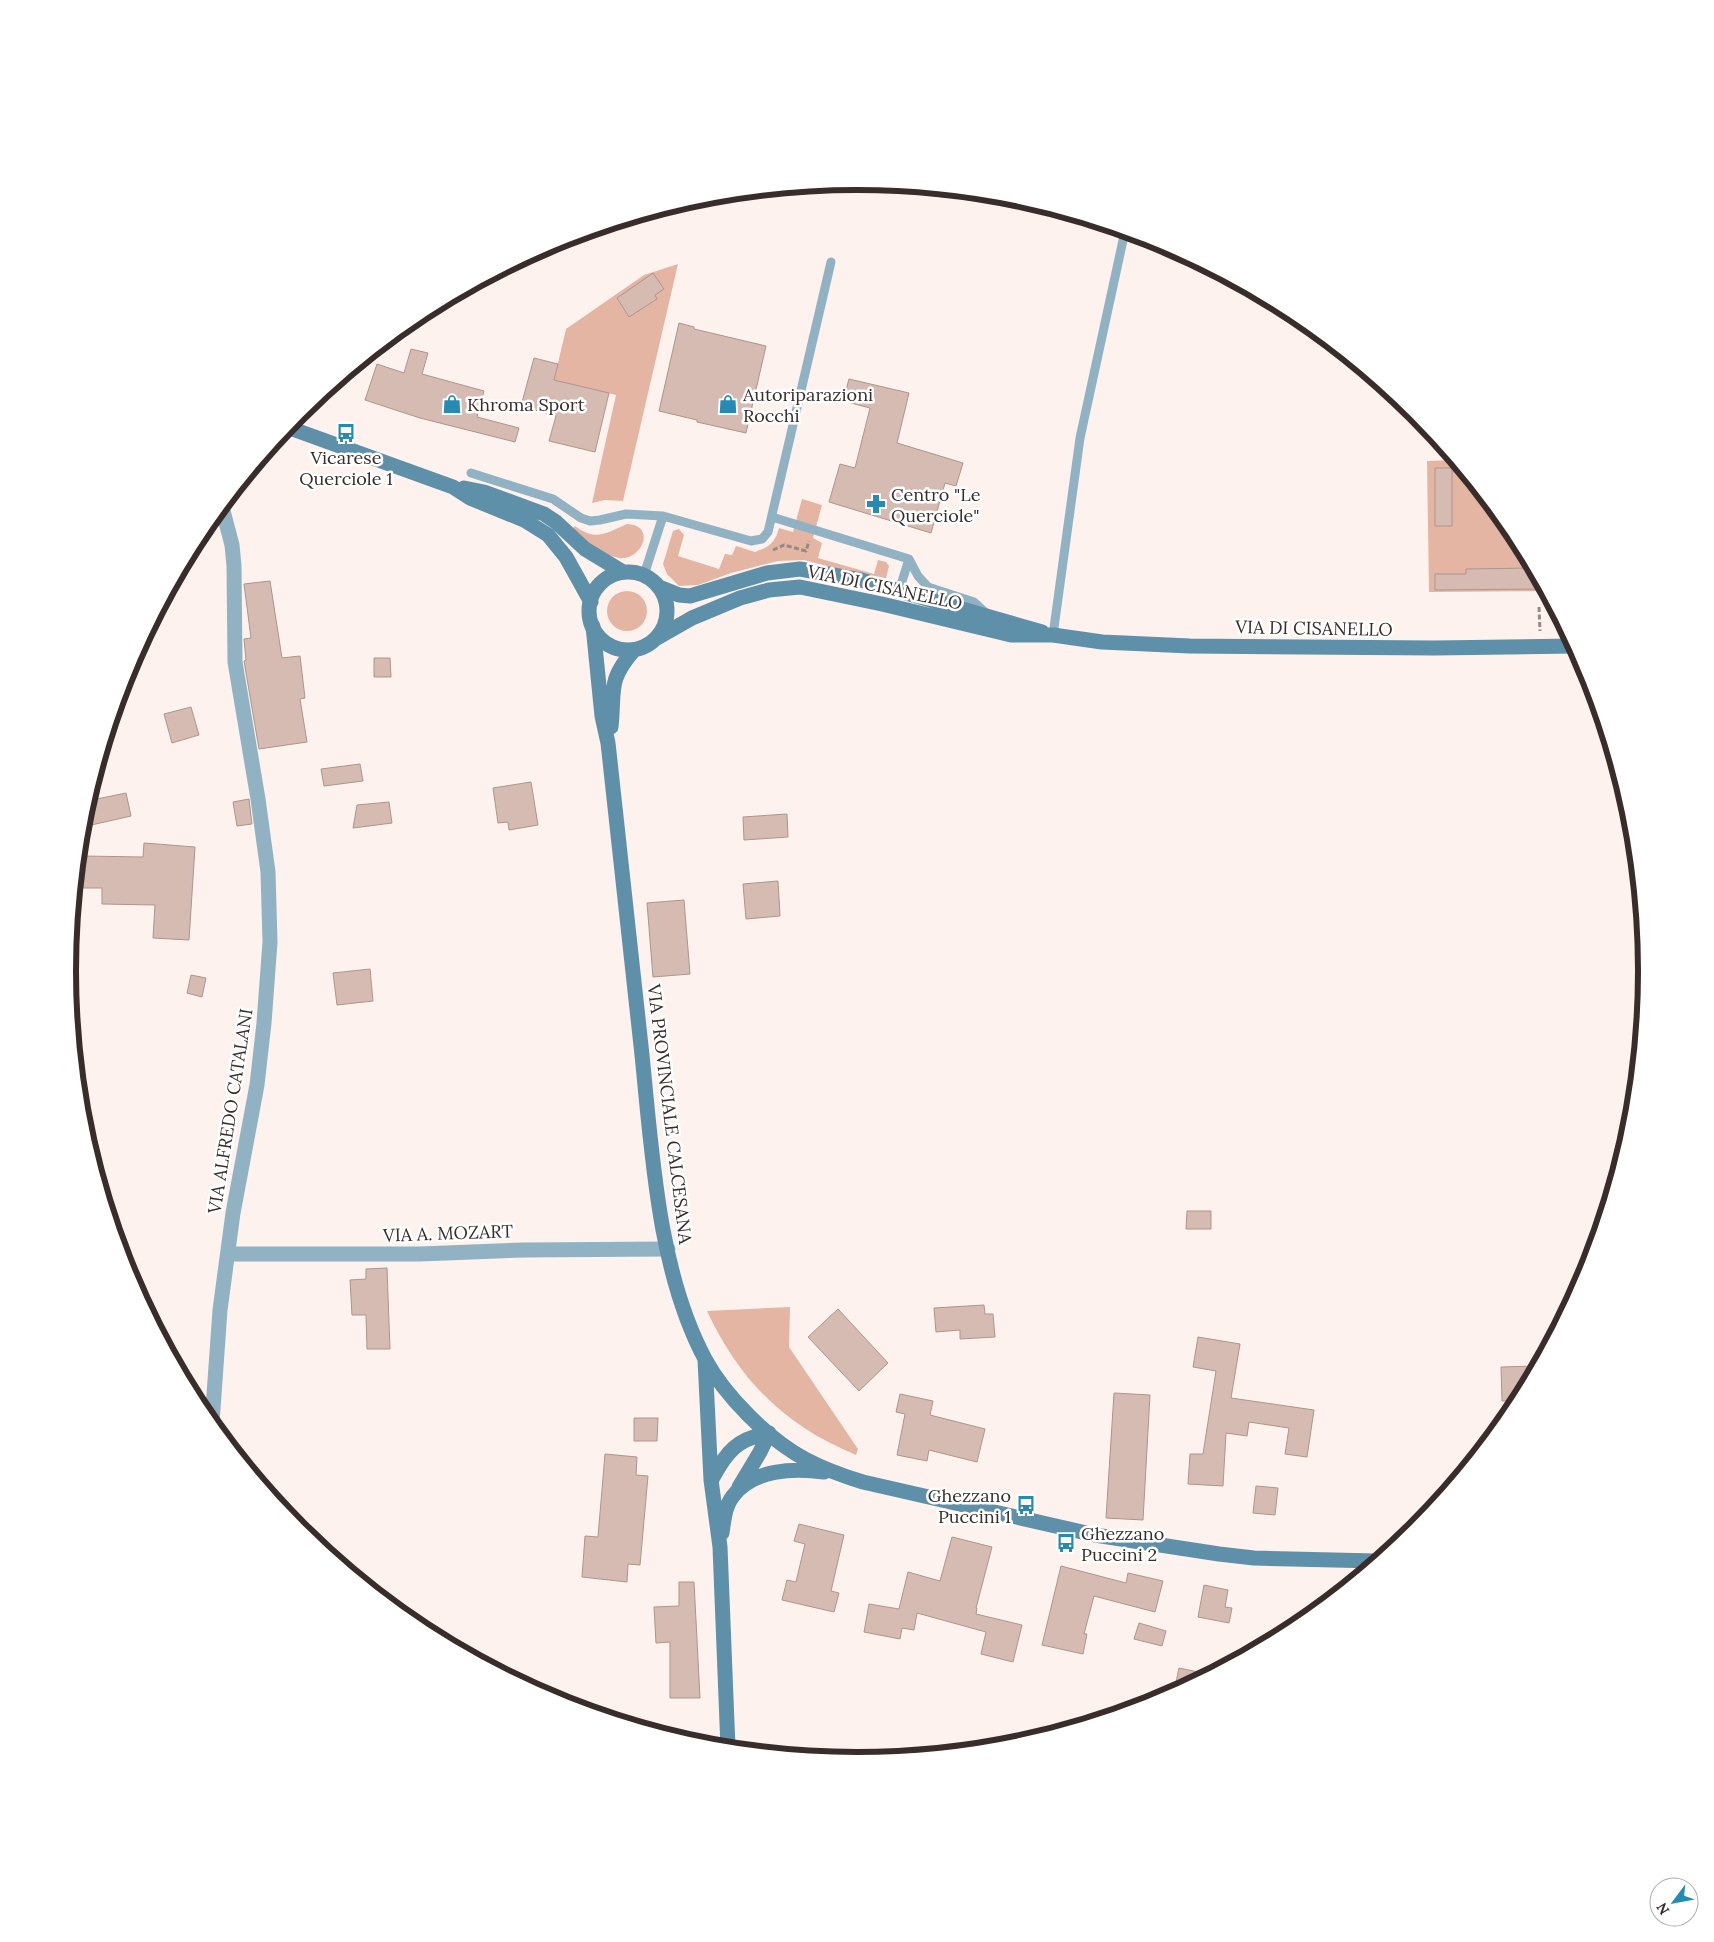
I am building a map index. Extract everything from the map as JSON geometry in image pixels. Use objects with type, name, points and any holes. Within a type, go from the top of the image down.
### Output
[{"type":"main road","points":[[295,430],[452,487],[484,492],[544,514],[556,522],[585,549],[623,572]]},
{"type":"main road","points":[[452,487],[470,498],[529,523],[548,535],[566,557],[590,602]]},
{"type":"main road","name":"VIA DI CISANELLO","points":[[659,587],[679,595],[690,596],[767,573],[800,569],[861,580],[1053,635],[1102,642],[1190,646],[1425,648],[1566,646]]},
{"type":"main road","points":[[623,572],[634,572],[644,575],[659,587],[667,605],[667,617],[664,628],[657,638],[643,647],[634,650],[624,650],[608,644],[592,626],[589,612],[590,602],[596,588],[608,578],[623,572]]},
{"type":"main road","name":"VIA DI CISANELLO","points":[[657,638],[678,625],[726,603],[759,592],[779,588],[806,588],[882,604],[1011,636],[1053,635]]},
{"type":"main road","points":[[882,604],[894,600],[899,591]]},
{"type":"main road","name":"VIA PROVINCIALE CALCESANA","points":[[592,626],[602,716],[608,743],[656,1184],[677,1290],[705,1359],[721,1383],[738,1403],[769,1432],[803,1458],[835,1473],[894,1489],[1132,1542],[1254,1558],[1368,1561]]},
{"type":"main road","name":"VIA PROVINCIALE CALCESANA","points":[[608,743],[614,680],[619,669],[634,650]]},
{"type":"main road","points":[[705,1359],[712,1480],[720,1547],[728,1741]]},
{"type":"main road","points":[[712,1480],[724,1456],[736,1445],[754,1435],[769,1432]]},
{"type":"main road","points":[[720,1547],[726,1512],[734,1494],[760,1452],[769,1432]]},
{"type":"main road","points":[[734,1494],[757,1478],[772,1473],[803,1470],[835,1473]]},
{"type":"street","name":"VIA ALFREDO CATALANI","points":[[213,1412],[220,1310],[233,1213],[253,1112],[260,1060],[270,942],[270,899],[258,800],[236,672],[234,566],[232,545],[224,515]]},
{"type":"street","name":"VIA A. MOZART","points":[[229,1254],[420,1254],[524,1250],[668,1249]]},
{"type":"lane","points":[[1053,635],[1080,438],[1124,238]]},
{"type":"lane","points":[[471,473],[553,499],[581,518],[590,521],[626,514],[664,516],[755,541],[762,539],[767,534],[772,517],[831,262]]},
{"type":"lane","points":[[644,575],[664,516]]},
{"type":"lane","points":[[772,517],[909,559],[918,576],[928,587],[974,602],[988,615]]},
{"type":"lane","points":[[899,591],[909,559]]},
{"type":"path","points":[[1539,607],[1540,647]]},
{"type":"shaded area","points":[[678,264],[623,501],[605,500],[592,503],[616,395],[554,380],[566,329],[644,275]]},
{"type":"shaded area","points":[[1447,460],[1506,537],[1538,591],[1429,592],[1427,461]]},
{"type":"shaded area","points":[[802,499],[822,505],[813,538],[822,543],[818,558],[874,574],[878,560],[886,562],[889,566],[885,582],[804,560],[778,561],[731,573],[698,585],[679,586],[667,574],[663,564],[673,531],[679,529],[684,535],[678,556],[719,569],[725,554],[732,555],[736,546],[755,552],[771,544],[779,528],[793,532]]},
{"type":"shaded area","points":[[627,524],[642,530],[644,536],[643,543],[634,554],[619,558],[606,554],[572,529],[575,526],[582,531],[595,535],[607,533]]},
{"type":"shaded area","points":[[631,591],[638,594],[644,600],[647,611],[646,619],[638,628],[631,631],[623,631],[616,628],[608,619],[607,607],[610,600],[619,592]]},
{"type":"shaded area","points":[[790,1307],[789,1347],[858,1449],[856,1455],[807,1430],[767,1398],[734,1359],[707,1311]]},
{"type":"building","points":[[653,273],[664,289],[655,295],[657,299],[629,317],[617,298]]},
{"type":"building","points":[[679,323],[694,327],[694,329],[766,346],[746,433],[659,411]]},
{"type":"building","points":[[411,349],[428,353],[422,374],[484,391],[477,417],[519,428],[515,442],[420,418],[365,400],[377,364],[404,373]]},
{"type":"building","points":[[534,358],[558,364],[554,380],[609,393],[595,452],[549,441],[556,416],[521,406]]},
{"type":"building","points":[[849,379],[909,393],[897,443],[963,463],[956,486],[945,483],[931,533],[829,502],[840,464],[855,468],[870,408],[843,401]]},
{"type":"building","points":[[1435,468],[1452,468],[1452,526],[1435,526]]},
{"type":"building","points":[[1525,568],[1537,589],[1435,590],[1435,574],[1466,574],[1466,569]]},
{"type":"building","points":[[270,581],[282,658],[300,656],[305,698],[300,699],[307,742],[259,749],[244,661],[246,660],[244,639],[251,638],[244,584]]},
{"type":"building","points":[[374,658],[390,658],[391,677],[374,677]]},
{"type":"building","points":[[191,707],[199,735],[172,743],[164,714]]},
{"type":"building","points":[[360,764],[363,781],[324,786],[321,769]]},
{"type":"building","points":[[531,782],[538,825],[509,830],[508,822],[498,823],[493,788]]},
{"type":"building","points":[[126,793],[131,816],[90,825],[96,799]]},
{"type":"building","points":[[249,799],[252,824],[237,826],[233,802]]},
{"type":"building","points":[[389,802],[392,823],[353,828],[357,805]]},
{"type":"building","points":[[787,814],[788,837],[744,840],[743,817]]},
{"type":"building","points":[[144,843],[195,847],[189,940],[153,938],[155,905],[102,904],[102,888],[82,888],[85,856],[143,857]]},
{"type":"building","points":[[778,881],[780,916],[746,919],[743,884]]},
{"type":"building","points":[[684,900],[690,974],[653,977],[647,903]]},
{"type":"building","points":[[370,969],[373,1001],[337,1005],[333,973]]},
{"type":"building","points":[[191,975],[206,978],[202,997],[187,993]]},
{"type":"building","points":[[1187,1211],[1211,1211],[1211,1229],[1186,1229]]},
{"type":"building","points":[[387,1268],[390,1349],[367,1349],[366,1315],[352,1315],[350,1280],[366,1279],[366,1269]]},
{"type":"building","points":[[984,1305],[985,1314],[993,1314],[995,1337],[960,1339],[960,1330],[936,1332],[934,1308]]},
{"type":"building","points":[[838,1309],[888,1363],[859,1391],[808,1337]]},
{"type":"building","points":[[1198,1337],[1240,1344],[1231,1398],[1314,1410],[1307,1457],[1285,1454],[1289,1428],[1249,1422],[1247,1436],[1226,1433],[1223,1486],[1188,1484],[1190,1454],[1203,1454],[1216,1371],[1193,1367]]},
{"type":"building","points":[[1530,1366],[1509,1401],[1502,1401],[1501,1367]]},
{"type":"building","points":[[1114,1393],[1150,1395],[1143,1520],[1106,1518]]},
{"type":"building","points":[[900,1394],[933,1401],[930,1415],[985,1429],[977,1462],[929,1450],[927,1461],[897,1455],[905,1414],[896,1412]]},
{"type":"building","points":[[634,1418],[658,1418],[657,1441],[634,1441]]},
{"type":"building","points":[[605,1454],[637,1457],[636,1475],[648,1476],[640,1565],[628,1564],[627,1582],[582,1577],[585,1536],[598,1537]]},
{"type":"building","points":[[1256,1486],[1278,1488],[1275,1515],[1253,1513]]},
{"type":"building","points":[[799,1524],[844,1535],[831,1591],[839,1593],[834,1612],[782,1600],[787,1580],[796,1582],[805,1544],[794,1541]]},
{"type":"building","points":[[952,1537],[992,1547],[976,1614],[1022,1625],[1013,1662],[981,1654],[986,1632],[917,1613],[914,1630],[902,1628],[900,1639],[864,1632],[869,1604],[899,1609],[908,1572],[940,1581]]},
{"type":"building","points":[[1061,1566],[1126,1583],[1128,1573],[1163,1581],[1155,1612],[1094,1596],[1084,1634],[1087,1634],[1083,1654],[1042,1645]]},
{"type":"building","points":[[679,1582],[694,1582],[700,1698],[670,1698],[670,1642],[656,1643],[654,1607],[679,1606]]},
{"type":"building","points":[[1204,1585],[1228,1590],[1225,1607],[1232,1608],[1229,1623],[1198,1617]]},
{"type":"building","points":[[1139,1623],[1166,1631],[1162,1646],[1134,1639]]},
{"type":"building","points":[[1179,1668],[1199,1672],[1176,1683]]},
{"type":"place","name":"Khroma Sport","points":[[452,404]]},
{"type":"place","name":"Autoriparazioni Rocchi","points":[[728,404]]},
{"type":"place","name":"Vicarese Querciole 1","points":[[346,433]]},
{"type":"place","name":"Centro \"Le Querciole\"","points":[[876,504]]},
{"type":"place","name":"Ghezzano Puccini 1","points":[[1026,1505]]},
{"type":"place","name":"Ghezzano Puccini 2","points":[[1066,1543]]}]
